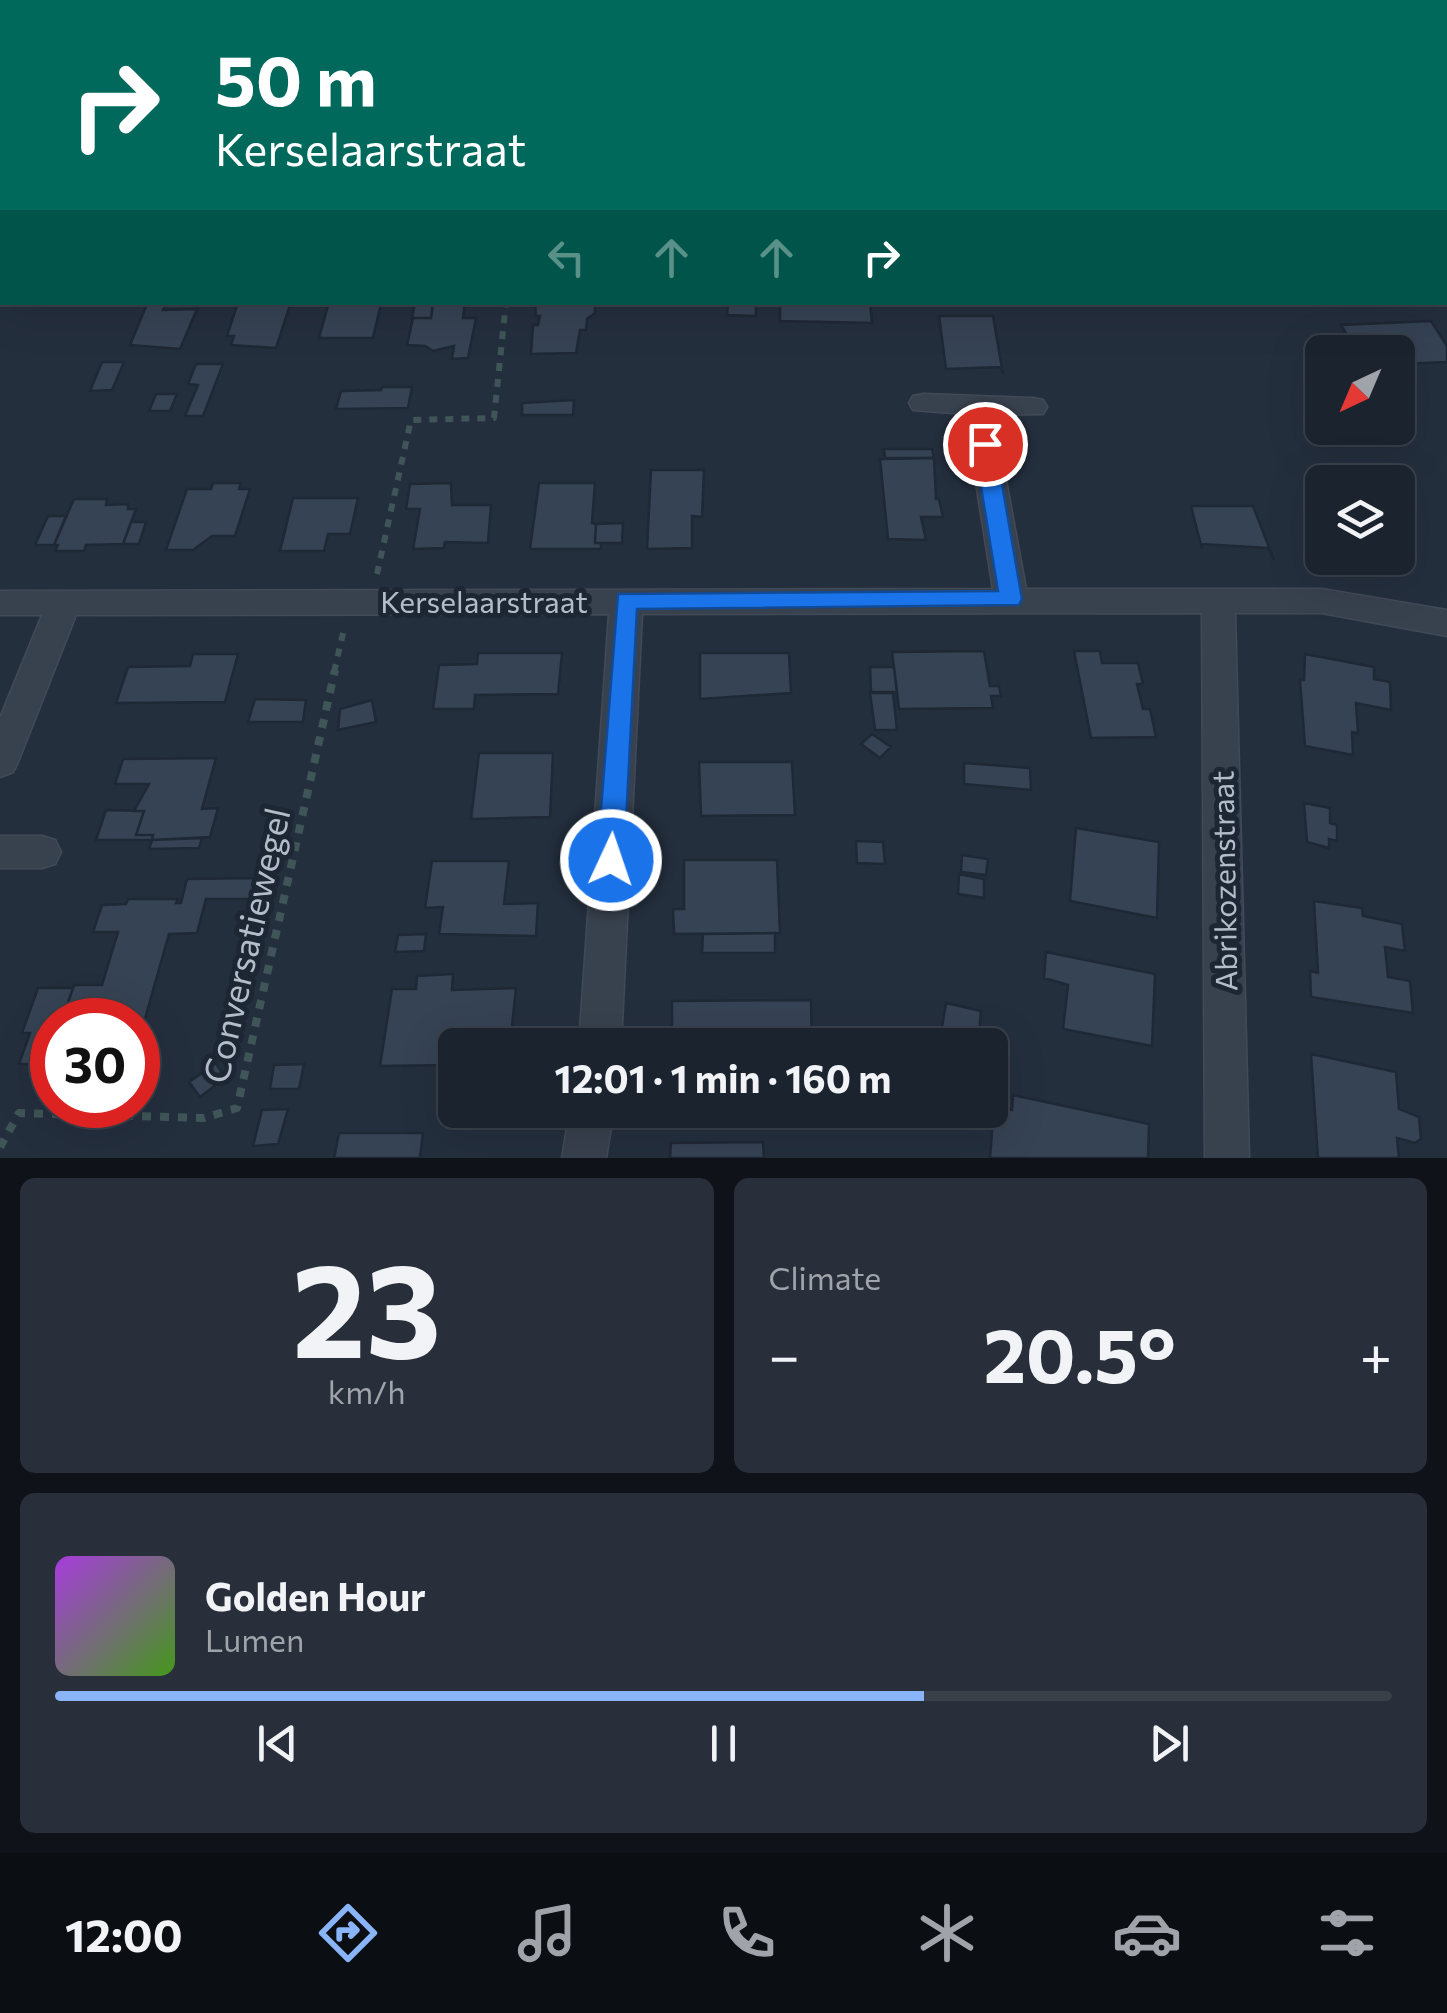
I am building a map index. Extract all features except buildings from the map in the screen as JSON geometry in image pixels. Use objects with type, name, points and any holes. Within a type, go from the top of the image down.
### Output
[{"type":"street","points":[[923,403],[1033,407]]},
{"type":"street","points":[[978,406],[1010,599]]},
{"type":"street","points":[[601,1028],[626,600]]},
{"type":"street","name":"Kerselaarstraat","points":[[0,603],[1322,601],[1447,623]]},
{"type":"street","points":[[0,762],[64,603]]},
{"type":"street","name":"Abrikozenstraat","points":[[1218,604],[1228,1158]]},
{"type":"street","points":[[0,852],[42,852]]},
{"type":"street","points":[[584,1158],[589,1128]]},
{"type":"path","name":"Conversatiewegel","points":[[0,1147],[19,1113],[204,1118],[237,1108],[361,600],[411,420],[494,418],[506,305]]},
{"type":"route","points":[[611,860],[626,600],[1010,599],[985,444]]}]
